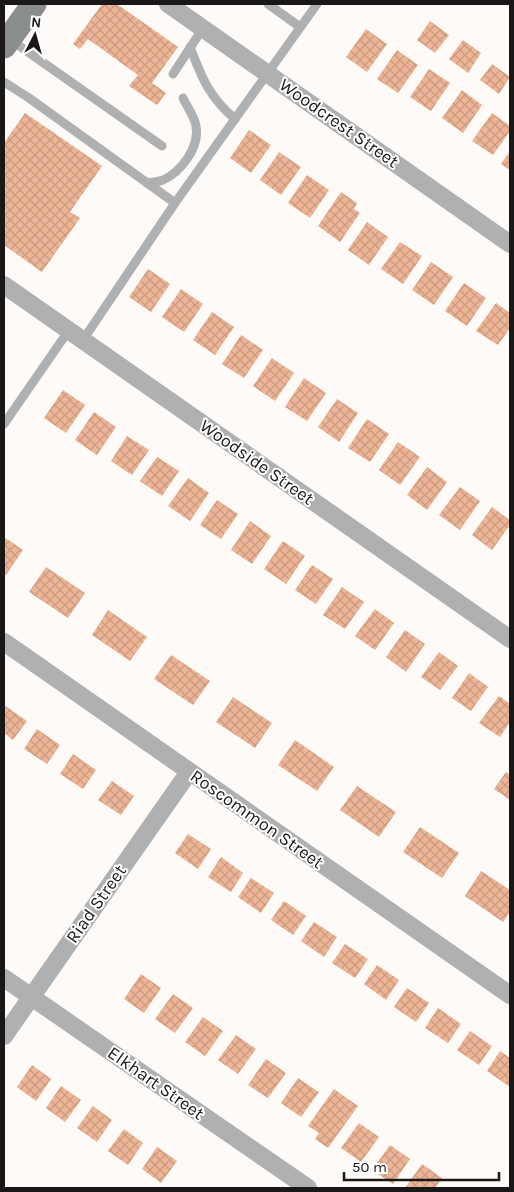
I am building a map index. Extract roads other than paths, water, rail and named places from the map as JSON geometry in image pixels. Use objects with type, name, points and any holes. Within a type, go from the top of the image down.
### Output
[{"type":"street","points":[[6,42],[34,4]]},
{"type":"street","name":"Woodcrest Street","points":[[168,4],[510,244]]},
{"type":"street","name":"Woodside Street","points":[[4,285],[510,639]]},
{"type":"street","name":"Roscommon Street","points":[[4,642],[510,995]]},
{"type":"street","name":"Riad Street","points":[[4,1036],[189,772]]},
{"type":"street","name":"Elkhart Street","points":[[4,978],[308,1188]]},
{"type":"lane","points":[[268,4],[300,27]]},
{"type":"lane","points":[[4,424],[76,335],[175,203],[317,4]]},
{"type":"lane","points":[[173,74],[203,28]]},
{"type":"lane","points":[[6,42],[162,146]]},
{"type":"lane","points":[[190,47],[211,95],[235,119]]},
{"type":"lane","points":[[4,82],[175,203]]},
{"type":"lane","points":[[147,183],[162,181],[172,174],[195,144],[196,126],[183,98]]}]
